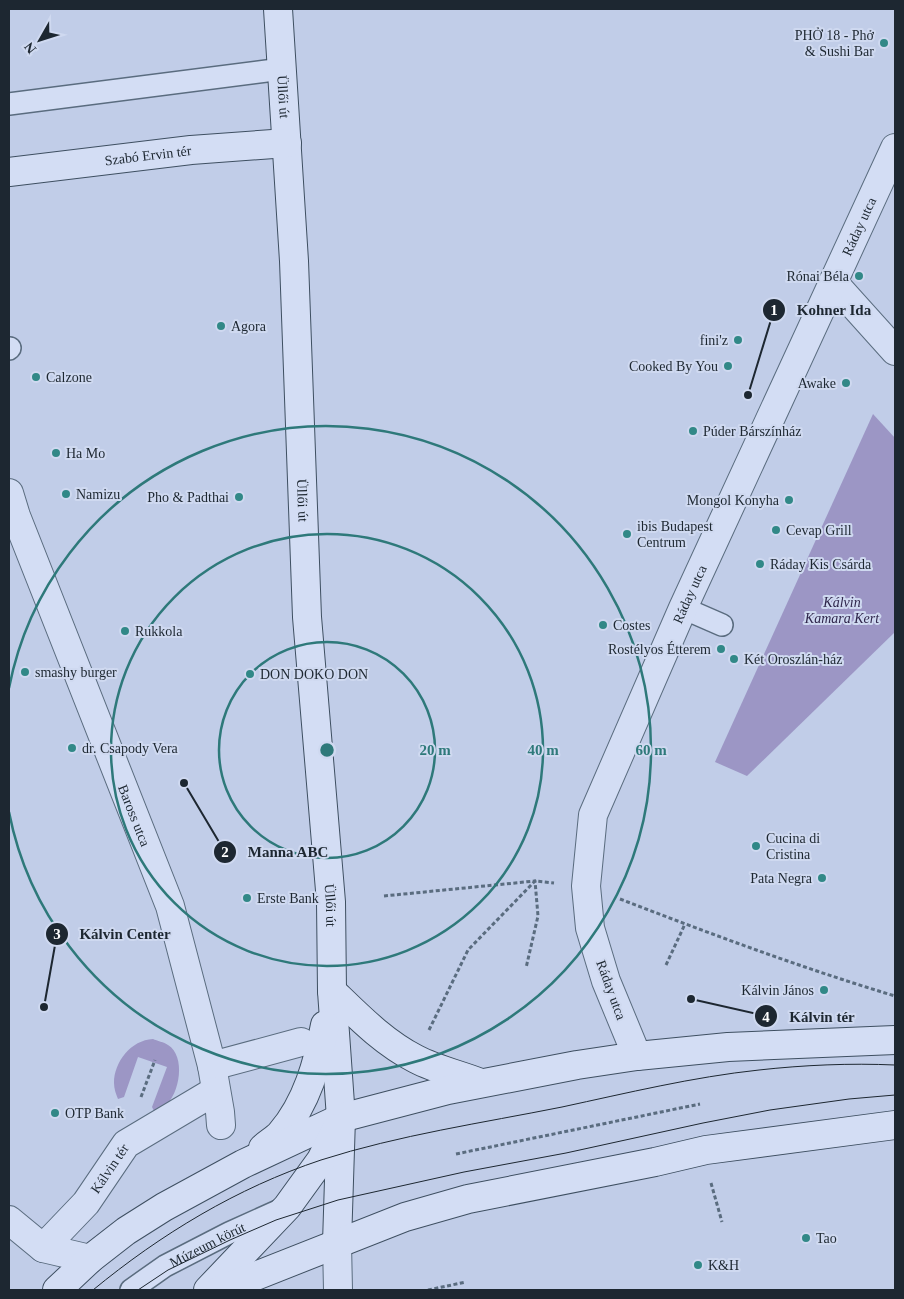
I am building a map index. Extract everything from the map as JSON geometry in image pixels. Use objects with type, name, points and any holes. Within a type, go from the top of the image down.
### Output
[{"type":"main road","name":"Üllői út","points":[[278,9],[294,260],[307,617],[331,902],[332,991]]},
{"type":"main road","name":"Szabó Ervin tér","points":[[9,172],[192,150],[287,143]]},
{"type":"main road","name":"Ráday utca","points":[[637,1056],[606,981],[590,928],[586,886],[594,815],[683,608],[895,148]]},
{"type":"main road","points":[[833,282],[895,351]]},
{"type":"main road","name":"Baross utca","points":[[11,506],[170,906],[213,1078],[220,1112],[220,1125]]},
{"type":"main road","points":[[332,991],[373,1030],[394,1046],[417,1060],[481,1083]]},
{"type":"main road","points":[[332,991],[342,1118],[337,1243],[338,1290]]},
{"type":"main road","points":[[242,1164],[281,1134],[300,1104],[317,1064],[332,991]]},
{"type":"main road","points":[[57,1290],[90,1259],[126,1231],[164,1207],[242,1164],[342,1118],[481,1083],[637,1056],[728,1047],[895,1040]]},
{"type":"main road","name":"Kálvin tér","points":[[43,1248],[86,1204],[126,1144],[213,1078],[301,1042]]},
{"type":"main road","points":[[208,1290],[287,1207],[321,1160],[342,1118]]},
{"type":"main road","points":[[220,1290],[405,1217],[468,1199],[706,1150],[895,1125]]},
{"type":"main road","points":[[9,1220],[43,1248],[90,1259]]},
{"type":"lane","points":[[9,104],[282,69]]},
{"type":"lane","points":[[683,608],[722,625]]},
{"type":"lane","name":"Múzeum körút","points":[[131,1290],[165,1266],[228,1233],[287,1207]]},
{"type":"lane","points":[[77,1290],[90,1259]]},
{"type":"path","points":[[526,968],[538,916],[535,881]]},
{"type":"path","points":[[426,1037],[468,950],[535,881]]},
{"type":"path","points":[[384,896],[535,881],[586,886],[685,924],[846,981],[895,996]]},
{"type":"path","points":[[666,965],[685,924]]},
{"type":"path","points":[[139,1102],[154,1060]]},
{"type":"path","points":[[456,1154],[700,1104]]},
{"type":"path","points":[[711,1181],[722,1222]]},
{"type":"path","points":[[428,1290],[466,1282]]},
{"type":"green space","name":"Kálvin Kamara Kert","points":[[873,414],[895,438],[895,632],[747,776],[715,762]]},
{"type":"green space","points":[[153,1039],[166,1044],[174,1050],[179,1066],[179,1075],[174,1093],[164,1107],[154,1111],[152,1107],[167,1067],[138,1057],[124,1097],[118,1099],[114,1083],[117,1067],[125,1054],[138,1043]]},
{"type":"tram line","points":[[93,1290],[119,1269],[201,1214],[290,1171],[350,1151],[441,1130],[710,1077],[759,1070],[810,1066],[895,1065]]},
{"type":"tram line","points":[[138,1290],[168,1270],[230,1240],[276,1220],[338,1200],[464,1172],[566,1153],[770,1110],[849,1099],[895,1095]]},
{"type":"place","name":"PHỞ 18 - Phở & Sushi Bar","points":[[884,43]]},
{"type":"place","name":"Rónai Béla","points":[[859,276]]},
{"type":"place","name":"Agora","points":[[221,326]]},
{"type":"place","name":"fini'z","points":[[738,340]]},
{"type":"place","name":"Cooked By You","points":[[728,366]]},
{"type":"place","name":"Calzone","points":[[36,377]]},
{"type":"place","name":"Awake","points":[[846,383]]},
{"type":"place","name":"Kohner Ida","points":[[748,395]]},
{"type":"place","name":"Púder Bárszínház","points":[[693,431]]},
{"type":"place","name":"Ha Mo","points":[[56,453]]},
{"type":"place","name":"Namizu","points":[[66,494]]},
{"type":"place","name":"Pho & Padthai","points":[[239,497]]},
{"type":"place","name":"Mongol Konyha","points":[[789,500]]},
{"type":"place","name":"Cevap Grill","points":[[776,530]]},
{"type":"place","name":"ibis Budapest Centrum","points":[[627,534]]},
{"type":"place","name":"Ráday Kis Csárda","points":[[760,564]]},
{"type":"place","name":"Costes","points":[[603,625]]},
{"type":"place","name":"Rukkola","points":[[125,631]]},
{"type":"place","name":"Rostélyos Étterem","points":[[721,649]]},
{"type":"place","name":"Két Oroszlán-ház","points":[[734,659]]},
{"type":"place","name":"smashy burger","points":[[25,672]]},
{"type":"place","name":"DON DOKO DON","points":[[250,674]]},
{"type":"place","name":"dr. Csapody Vera","points":[[72,748]]},
{"type":"place","name":"Manna ABC","points":[[184,783]]},
{"type":"place","name":"Cucina di Cristina","points":[[756,846]]},
{"type":"place","name":"Pata Negra","points":[[822,878]]},
{"type":"place","name":"Erste Bank","points":[[247,898]]},
{"type":"place","name":"Kálvin János","points":[[824,990]]},
{"type":"place","name":"Kálvin tér","points":[[691,999]]},
{"type":"place","name":"Kálvin Center","points":[[44,1007]]},
{"type":"place","name":"OTP Bank","points":[[55,1113]]},
{"type":"place","name":"Tao","points":[[806,1238]]},
{"type":"place","name":"K&H","points":[[698,1265]]}]
